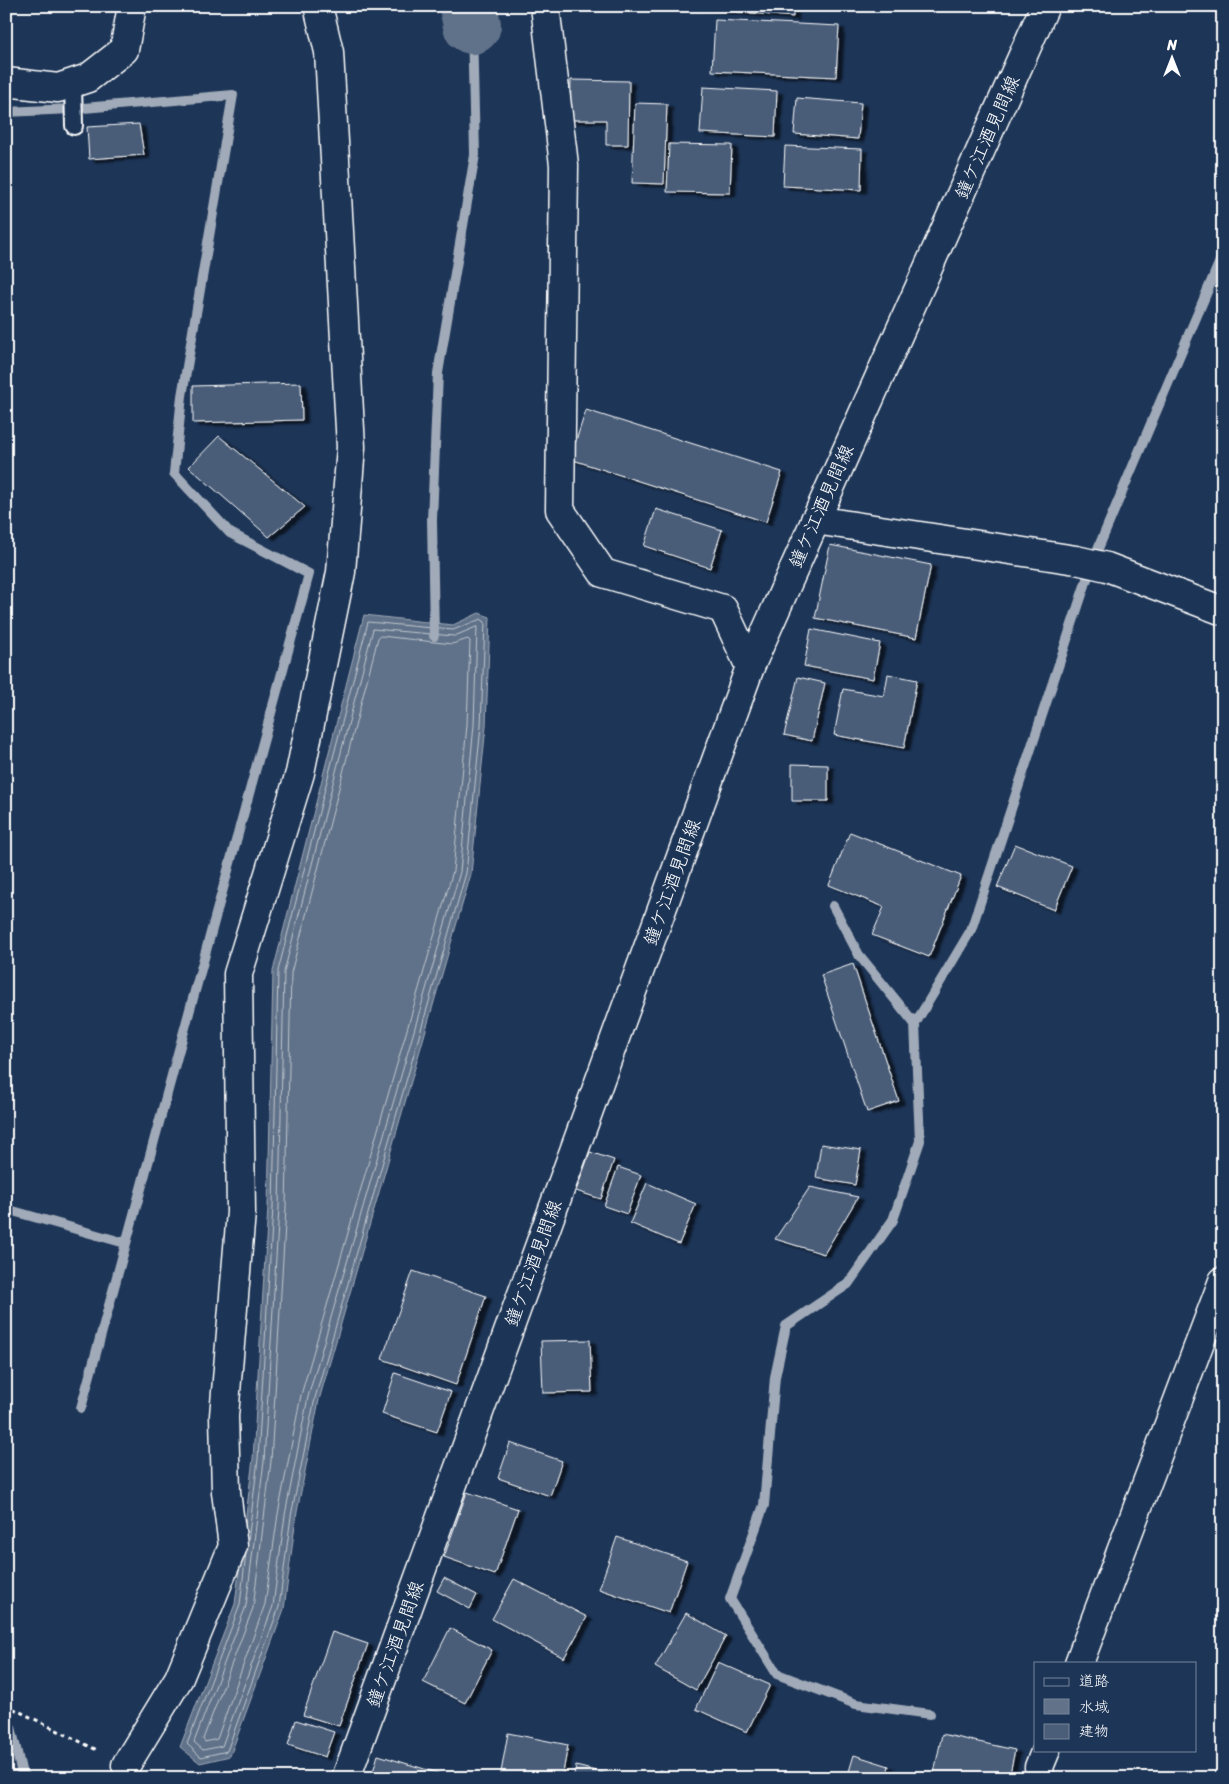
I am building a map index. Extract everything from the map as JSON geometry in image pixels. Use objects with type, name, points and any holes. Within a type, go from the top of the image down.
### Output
[{"type":"street","points":[[6,82],[58,88],[73,105],[88,78],[124,50],[132,6]]},
{"type":"street","points":[[126,1765],[179,1678],[233,1546],[226,1492],[224,1416],[241,1212],[238,974],[300,774],[341,572],[351,447],[329,52],[318,6]]},
{"type":"street","points":[[545,6],[564,166],[560,510],[603,573],[723,609],[750,667]]},
{"type":"street","name":"鐘ケ江酒見間線","points":[[346,1778],[750,667],[1045,6]]},
{"type":"street","points":[[815,520],[1076,560],[1107,567],[1223,611]]},
{"type":"street","points":[[1079,1662],[1223,1281]]},
{"type":"street","points":[[1040,1778],[1039,1767],[1045,1752]]},
{"type":"path","points":[[6,1705],[126,1765]]},
{"type":"water","points":[[479,613],[490,617],[486,726],[471,874],[319,1400],[296,1517],[284,1609],[230,1756],[200,1763],[180,1747],[235,1604],[253,1459],[268,1207],[273,971],[364,615],[453,625]]},
{"type":"building","points":[[678,6],[793,6],[793,17]]},
{"type":"building","points":[[715,20],[839,26],[836,77],[712,71]]},
{"type":"building","points":[[571,80],[629,81],[628,145],[606,145],[606,120],[570,120]]},
{"type":"building","points":[[703,87],[777,91],[775,137],[700,133]]},
{"type":"building","points":[[797,98],[861,103],[858,139],[794,134]]},
{"type":"building","points":[[635,103],[667,104],[664,184],[632,183]]},
{"type":"building","points":[[139,124],[144,155],[89,159],[87,127]]},
{"type":"building","points":[[669,144],[732,145],[730,193],[667,192]]},
{"type":"building","points":[[785,146],[862,149],[861,190],[783,186]]},
{"type":"building","points":[[301,383],[302,420],[193,423],[193,386]]},
{"type":"building","points":[[586,410],[782,472],[766,522],[570,459]]},
{"type":"building","points":[[219,436],[305,507],[269,537],[189,467]]},
{"type":"building","points":[[656,509],[722,530],[710,568],[644,546]]},
{"type":"building","points":[[830,545],[931,565],[916,638],[815,618]]},
{"type":"building","points":[[811,629],[880,643],[873,679],[804,666]]},
{"type":"building","points":[[888,674],[917,680],[904,748],[834,735],[843,689],[884,696]]},
{"type":"building","points":[[798,677],[825,683],[812,741],[784,735]]},
{"type":"building","points":[[792,764],[828,765],[828,801],[792,801]]},
{"type":"building","points":[[850,832],[961,876],[929,957],[872,935],[884,907],[829,885]]},
{"type":"building","points":[[1015,844],[1072,866],[1054,910],[997,887]]},
{"type":"building","points":[[853,964],[899,1101],[867,1112],[821,975]]},
{"type":"building","points":[[821,1144],[861,1150],[855,1185],[816,1178]]},
{"type":"building","points":[[590,1152],[614,1160],[601,1199],[576,1191]]},
{"type":"building","points":[[618,1167],[641,1175],[627,1214],[604,1206]]},
{"type":"building","points":[[647,1183],[696,1204],[679,1244],[630,1223]]},
{"type":"building","points":[[810,1187],[858,1197],[824,1254],[775,1239]]},
{"type":"building","points":[[413,1271],[486,1296],[456,1385],[382,1359]]},
{"type":"building","points":[[590,1340],[592,1392],[543,1393],[541,1341]]},
{"type":"building","points":[[395,1373],[451,1392],[437,1432],[382,1414]]},
{"type":"building","points":[[510,1443],[562,1461],[550,1496],[498,1478]]},
{"type":"building","points":[[467,1492],[518,1509],[495,1575],[444,1557]]},
{"type":"building","points":[[617,1537],[687,1561],[669,1613],[599,1589]]},
{"type":"building","points":[[444,1578],[477,1595],[470,1609],[437,1591]]},
{"type":"building","points":[[514,1579],[587,1617],[564,1658],[492,1619]]},
{"type":"building","points":[[686,1613],[726,1636],[696,1690],[655,1667]]},
{"type":"building","points":[[450,1628],[492,1650],[465,1703],[423,1682]]},
{"type":"building","points":[[332,1632],[368,1644],[339,1726],[303,1715]]},
{"type":"building","points":[[718,1662],[770,1685],[747,1732],[696,1709]]},
{"type":"building","points":[[296,1720],[334,1732],[325,1757],[288,1745]]},
{"type":"building","points":[[508,1733],[568,1745],[562,1778],[500,1778]]},
{"type":"building","points":[[942,1734],[1015,1750],[1009,1778],[933,1778]]},
{"type":"building","points":[[378,1755],[441,1774],[440,1778],[371,1778]]},
{"type":"building","points":[[854,1755],[889,1766],[886,1778],[847,1778]]},
{"type":"building","points":[[576,1766],[623,1778],[573,1778]]},
{"type":"building","points":[[659,1770],[688,1778],[657,1778]]},
{"type":"waterway","points":[[468,6],[472,25]]},
{"type":"waterway","points":[[434,636],[432,520],[438,373],[475,155],[472,25]]},
{"type":"waterway","points":[[6,112],[72,109],[233,95],[182,396],[174,473],[230,533],[309,574],[81,1408]]},
{"type":"waterway","points":[[915,1024],[971,930],[1094,558],[1223,254]]},
{"type":"waterway","points":[[833,906],[859,955],[915,1024],[920,1141],[893,1220],[848,1284],[786,1326],[775,1377],[764,1505],[730,1599],[777,1674],[856,1704],[930,1714]]},
{"type":"waterway","points":[[6,1209],[125,1243]]},
{"type":"waterway","points":[[6,1725],[11,1727],[22,1774],[28,1778]]}]
